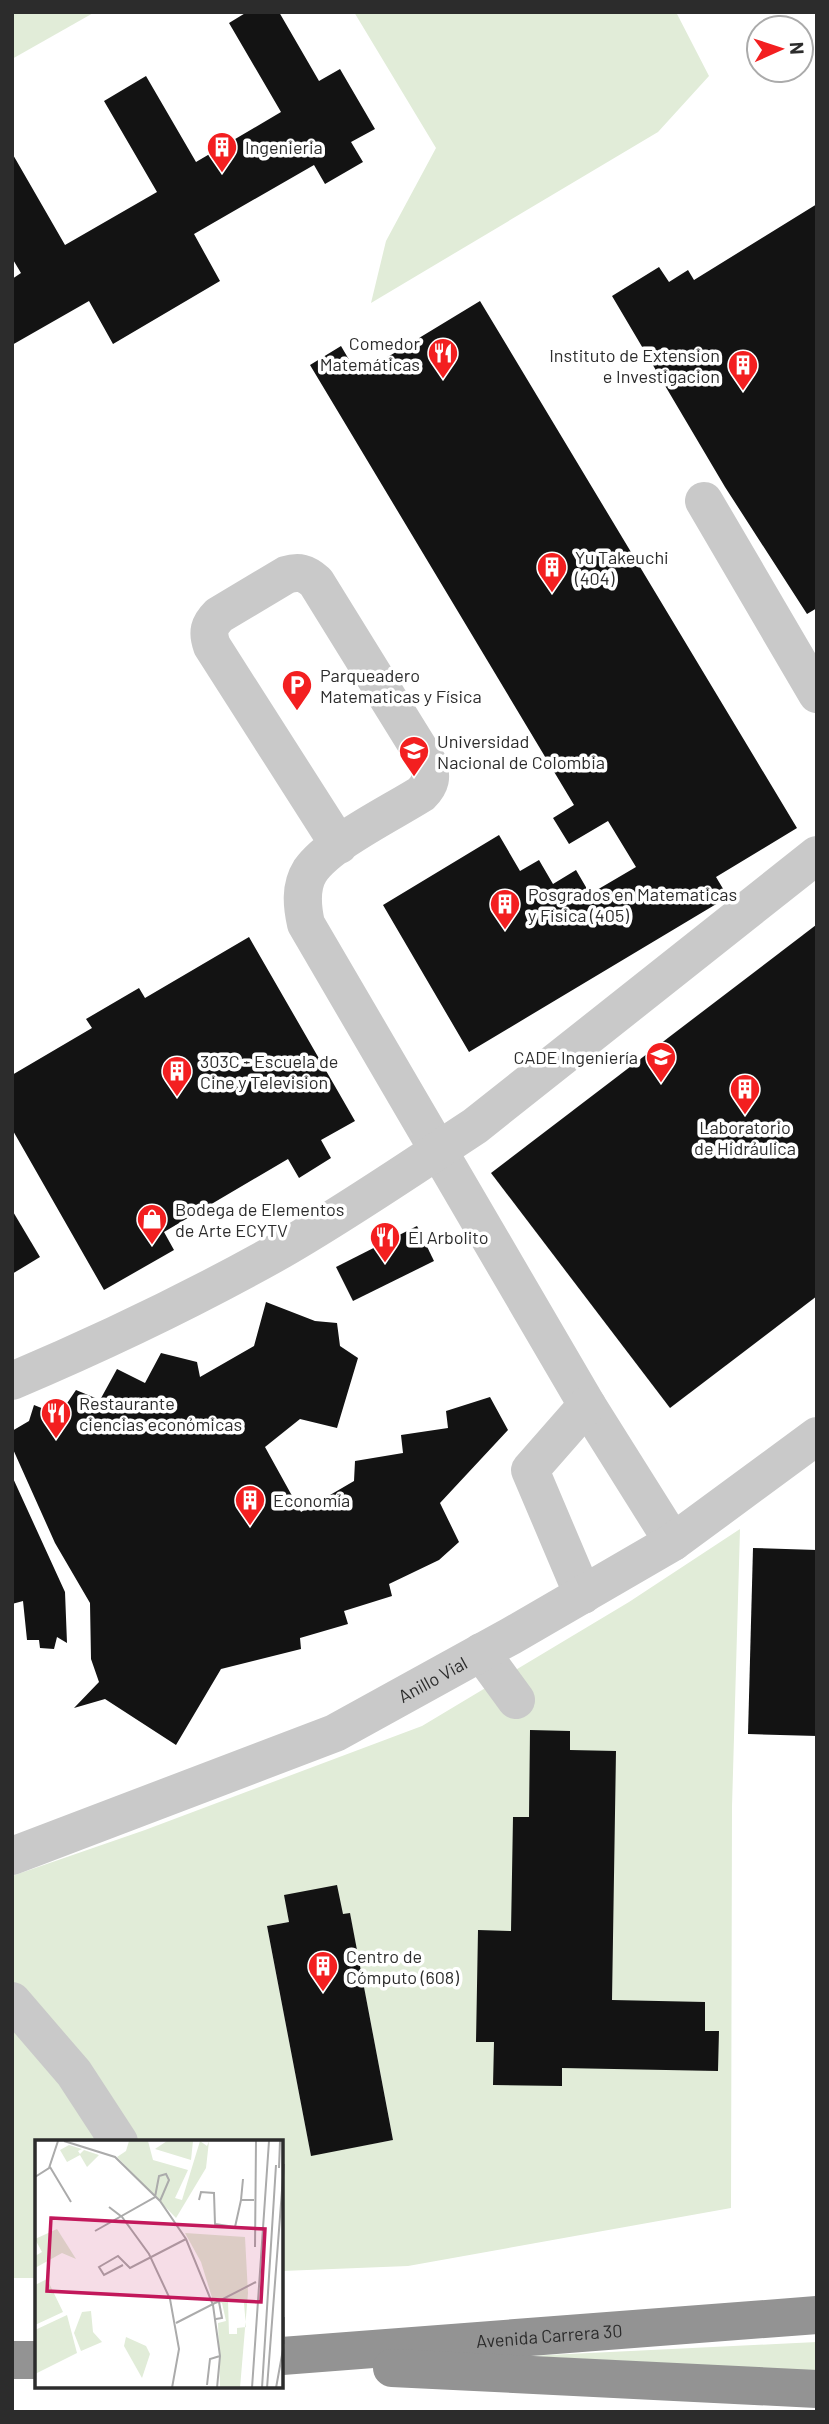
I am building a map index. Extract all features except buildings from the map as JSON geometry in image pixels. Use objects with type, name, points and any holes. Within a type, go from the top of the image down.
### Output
[{"type":"highway","name":"Avenida Carrera 30","points":[[284,2356],[817,2315]]},
{"type":"highway","points":[[12,2360],[35,2360]]},
{"type":"highway","name":"Avenida Carrera 30","points":[[284,2362],[817,2389]]},
{"type":"street","points":[[704,501],[817,694]]},
{"type":"street","points":[[339,845],[212,646],[208,635],[211,623],[219,615],[286,575],[297,572],[308,575],[316,582],[428,763],[432,775],[428,787],[421,794],[339,845],[309,872],[302,898],[306,924],[587,1405],[673,1542]]},
{"type":"street","points":[[12,1381],[102,1343],[282,1249],[438,1151],[475,1126],[817,855]]},
{"type":"street","points":[[583,1595],[530,1470],[587,1405]]},
{"type":"street","name":"Anillo Vial","points":[[12,1856],[335,1733],[673,1542],[817,1436]]},
{"type":"street","points":[[481,1652],[516,1700]]},
{"type":"street","points":[[12,2001],[74,2073],[118,2140]]},
{"type":"green space","points":[[12,12],[95,12],[12,59]]},
{"type":"green space","points":[[354,12],[676,12],[709,76],[658,132],[371,303],[386,241],[436,148]]},
{"type":"green space","points":[[740,1529],[732,1807],[731,2208],[408,2266],[284,2271],[284,2140],[35,2140],[35,2278],[12,2278],[12,1876],[145,1830],[422,1726],[629,1602]],"holes":[[[285,1895],[350,1914],[393,2140],[311,2155],[267,1926],[289,1922]]]},
{"type":"green space","points":[[817,2342],[817,2371],[528,2356],[776,2344]]},
{"type":"place","name":"Ingenieria","points":[[222,174]]},
{"type":"place","name":"Comedor Matemáticas","points":[[443,380]]},
{"type":"place","name":"Instituto de Extension e Investigacion","points":[[743,392]]},
{"type":"place","name":"Yu Takeuchi (404)","points":[[552,594]]},
{"type":"place","name":"Parqueadero Matematicas y Física","points":[[297,712]]},
{"type":"place","name":"Universidad Nacional de Colombia","points":[[414,778]]},
{"type":"place","name":"Posgrados en Matematicas y Fisica (405)","points":[[505,931]]},
{"type":"place","name":"CADE Ingeniería","points":[[661,1084]]},
{"type":"place","name":"303C - Escuela de Cine y Television","points":[[177,1098]]},
{"type":"place","name":"Laboratorio de Hidráulica","points":[[745,1116]]},
{"type":"place","name":"Bodega de Elementos de Arte ECYTV","points":[[152,1246]]},
{"type":"place","name":"El Arbolito","points":[[385,1264]]},
{"type":"place","name":"Restaurante ciencias económicas","points":[[56,1440]]},
{"type":"place","name":"Economía","points":[[250,1527]]},
{"type":"place","name":"Centro de Cómputo (608)","points":[[323,1993]]}]
